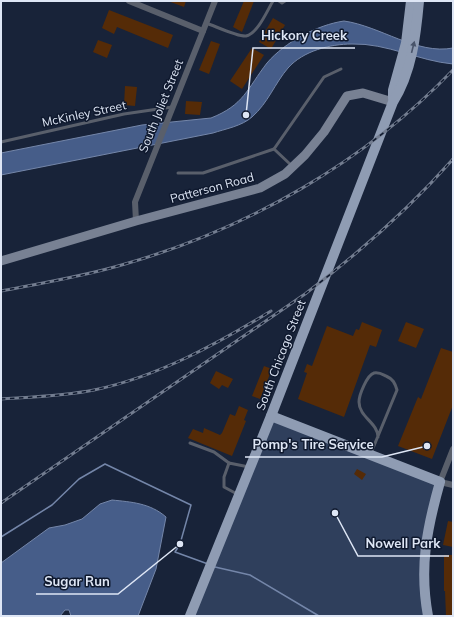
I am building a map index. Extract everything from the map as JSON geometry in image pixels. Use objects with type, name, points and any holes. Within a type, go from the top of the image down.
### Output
[{"type":"main road","name":"South Chicago Street","points":[[410,1],[413,23]]},
{"type":"main road","name":"South Chicago Street","points":[[190,616],[271,416],[393,102],[399,92],[406,42],[419,1]]},
{"type":"main road","points":[[271,416],[440,482],[426,538],[424,570],[428,616]]},
{"type":"street","points":[[129,1],[203,31]]},
{"type":"street","name":"South Joliet Street","points":[[136,221],[135,202],[215,1]]},
{"type":"street","name":"Patterson Road","points":[[1,261],[136,221],[260,188],[285,174],[293,166],[324,132],[347,96],[363,92],[393,102]]},
{"type":"street","points":[[453,449],[440,482],[453,485]]},
{"type":"lane","points":[[206,23],[238,35],[246,36],[253,31],[273,1]]},
{"type":"lane","points":[[279,1],[282,3],[285,1]]},
{"type":"lane","points":[[178,173],[203,173],[274,149],[324,77],[341,69]]},
{"type":"lane","name":"McKinley Street","points":[[1,142],[124,114],[172,107]]},
{"type":"lane","points":[[274,149],[293,166]]},
{"type":"lane","points":[[370,455],[378,437],[396,390],[396,384],[391,378],[379,372],[373,373],[368,378],[359,400],[360,408],[364,416],[376,430],[378,437]]},
{"type":"lane","points":[[190,443],[214,452],[229,463],[250,467]]},
{"type":"lane","points":[[229,463],[224,478],[224,487],[239,494]]},
{"type":"shaded area","points":[[344,21],[371,28],[412,44],[439,49],[453,48],[453,64],[365,44],[344,44],[326,47],[309,53],[294,62],[283,74],[258,111],[248,120],[238,125],[213,133],[1,175],[1,153],[142,125],[211,118],[231,108],[238,102],[267,63],[283,48],[302,36],[323,26]]},
{"type":"shaded area","points":[[272,420],[442,486],[428,541],[428,605],[431,616],[193,616]]},
{"type":"shaded area","points":[[112,500],[147,506],[160,512],[166,517],[156,569],[138,616],[71,616],[69,610],[65,610],[60,616],[1,616],[1,563],[49,528],[65,525],[82,519],[100,504]]},
{"type":"building","points":[[168,1],[186,1],[184,7]]},
{"type":"building","points":[[244,1],[254,1],[242,32],[233,27]]},
{"type":"building","points":[[109,10],[173,35],[168,48],[117,27],[114,34],[102,28]]},
{"type":"building","points":[[273,18],[285,25],[271,49],[259,42]]},
{"type":"building","points":[[98,40],[112,45],[107,58],[93,52]]},
{"type":"building","points":[[211,41],[220,44],[209,74],[199,70]]},
{"type":"building","points":[[252,48],[264,55],[242,89],[230,81]]},
{"type":"building","points":[[125,86],[137,87],[135,106],[124,105]]},
{"type":"building","points":[[186,101],[202,102],[200,115],[185,114]]},
{"type":"building","points":[[362,322],[382,330],[376,347],[370,345],[344,417],[298,399],[307,373],[304,372],[307,364],[312,366],[327,326],[353,336],[356,329],[359,330]]},
{"type":"building","points":[[406,322],[424,329],[416,348],[398,341]]},
{"type":"building","points":[[441,348],[453,352],[453,405],[432,459],[398,446],[418,397],[421,399]]},
{"type":"building","points":[[264,366],[272,369],[260,399],[252,396]]},
{"type":"building","points":[[216,371],[233,379],[228,388],[222,385],[219,389],[210,383]]},
{"type":"building","points":[[239,406],[248,410],[244,420],[246,421],[232,456],[188,438],[193,429],[203,433],[204,428],[220,435],[230,414],[235,416]]},
{"type":"building","points":[[357,469],[366,474],[362,480],[354,474]]},
{"type":"building","points":[[448,521],[453,522],[453,547],[443,545]]},
{"type":"building","points":[[444,555],[452,555],[453,616],[446,616]]},
{"type":"waterway","points":[[1,537],[52,505],[79,479],[105,464],[191,505],[180,544],[175,552],[208,564]]},
{"type":"waterway","points":[[215,567],[250,575],[319,616]]},
{"type":"railway","points":[[1,291],[79,276],[125,264],[171,249],[215,232],[259,211],[302,188],[343,163],[382,134],[419,103],[453,70]]},
{"type":"railway","points":[[1,503],[305,294],[345,263],[401,213],[453,159]]},
{"type":"railway","points":[[1,399],[71,394],[94,390],[141,377],[208,347],[271,311]]},
{"type":"place","name":"Hickory Creek","points":[[246,115]]},
{"type":"place","name":"Pomp's Tire Service","points":[[427,446]]},
{"type":"place","name":"Nowell Park","points":[[335,513]]},
{"type":"place","name":"Sugar Run","points":[[180,544]]}]
